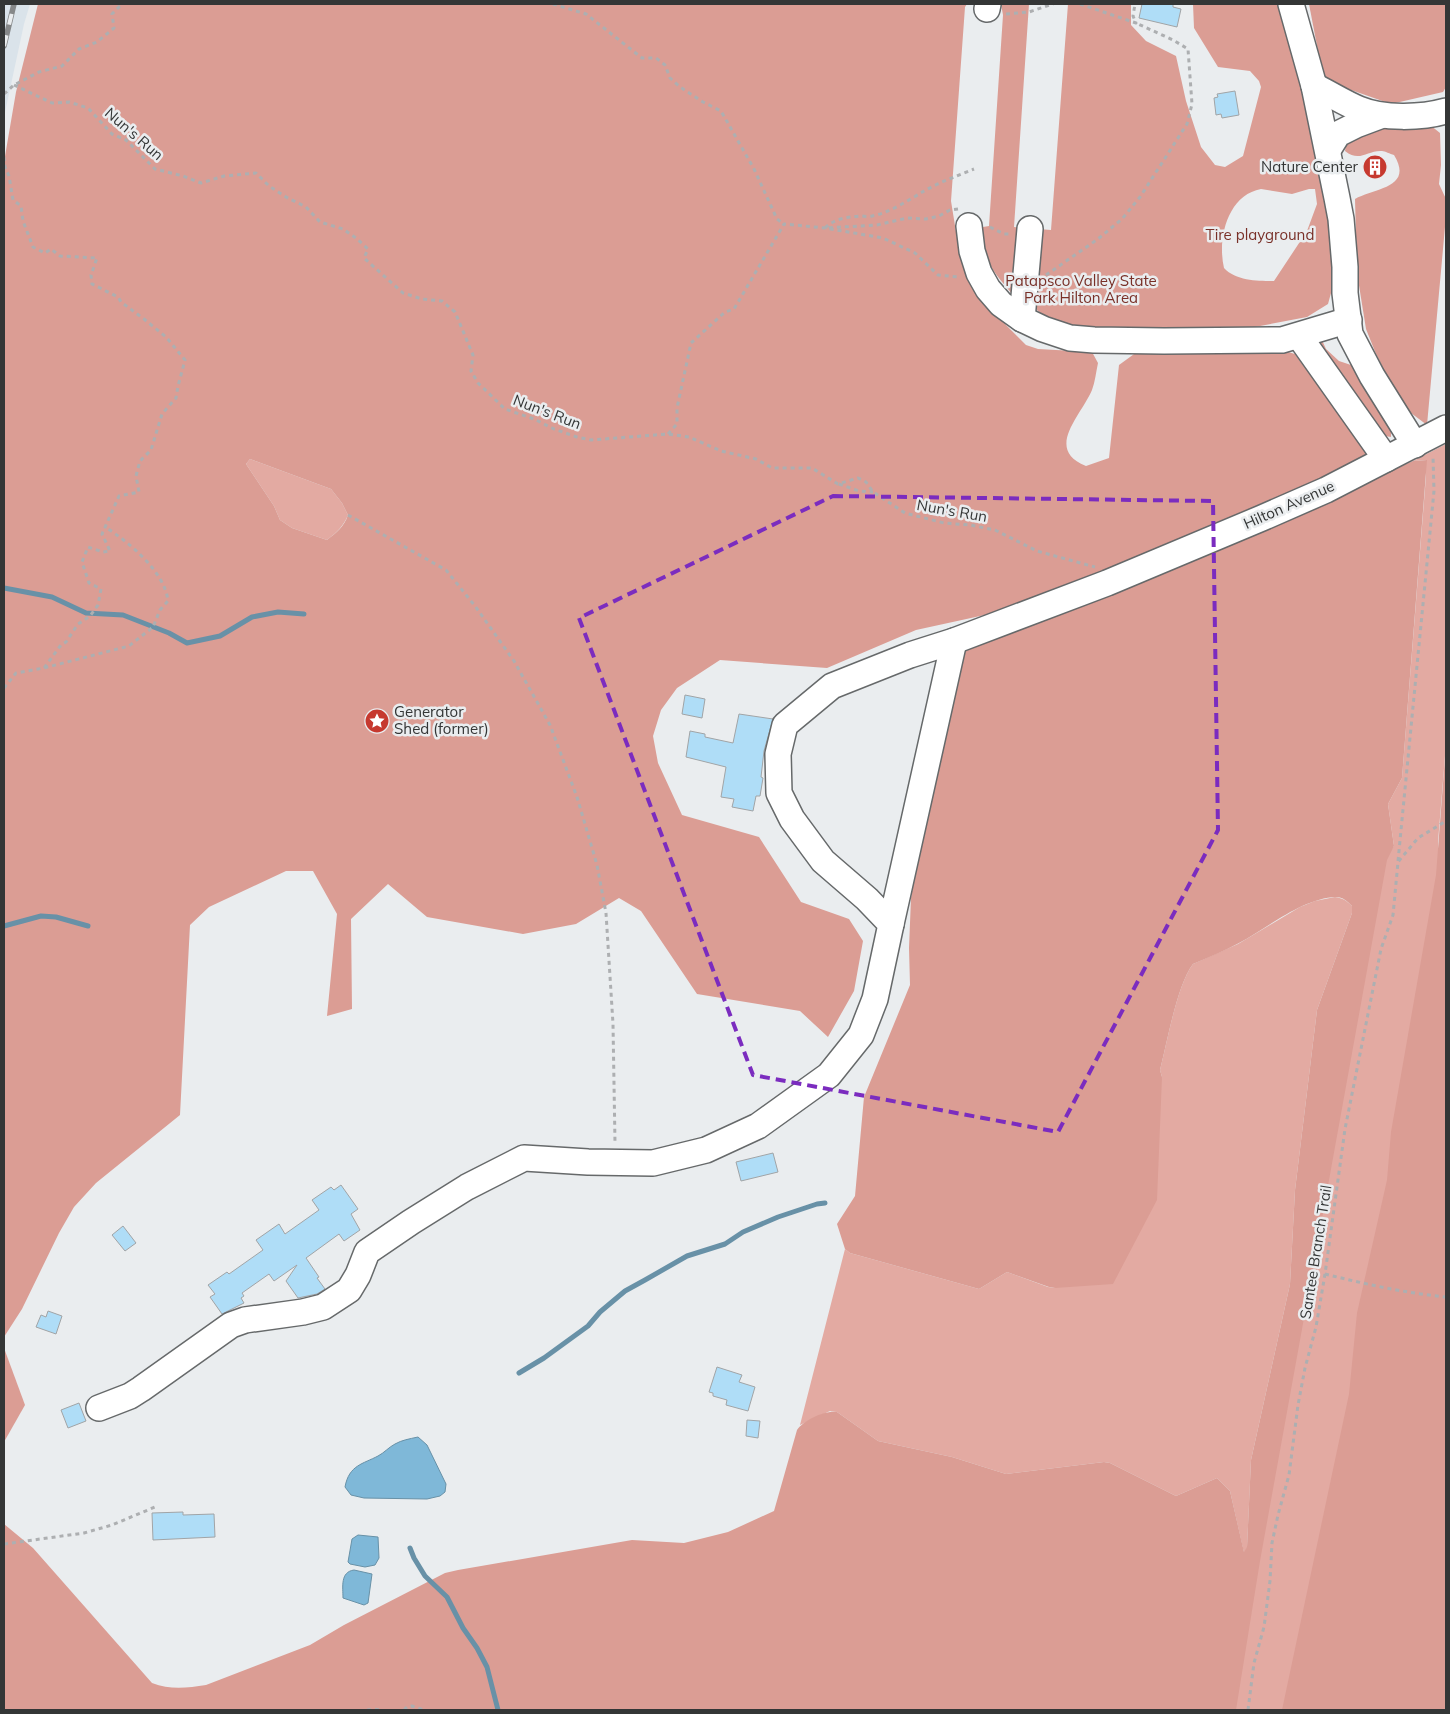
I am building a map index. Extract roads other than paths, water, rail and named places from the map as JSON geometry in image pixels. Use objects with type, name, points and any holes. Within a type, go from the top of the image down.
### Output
[{"type":"street","points":[[1291,4],[1314,86],[1341,219],[1345,293],[1350,334],[1357,351],[1431,436]]},
{"type":"street","points":[[1314,86],[1358,109],[1380,116],[1413,116],[1446,111]]},
{"type":"street","points":[[1328,150],[1338,134],[1380,116]]},
{"type":"street","points":[[972,220],[972,251],[979,273],[988,289],[1001,304],[1022,319],[1070,338],[1094,340],[1282,340],[1349,320]]},
{"type":"street","points":[[1021,232],[1022,319]]},
{"type":"street","points":[[1299,336],[1386,459]]},
{"type":"street","name":"Hilton Avenue","points":[[891,924],[867,899],[823,860],[802,835],[792,819],[779,793],[778,754],[785,725],[832,686],[1118,578],[1326,490],[1431,436]]},
{"type":"street","points":[[99,1408],[130,1396],[231,1325],[245,1320],[303,1312],[323,1307],[350,1290],[367,1252],[467,1187],[524,1158],[653,1163],[706,1150],[758,1126],[829,1075],[861,1035],[875,999],[954,641]]},
{"type":"water","points":[[418,1437],[427,1445],[446,1484],[445,1492],[440,1496],[427,1499],[364,1498],[351,1495],[345,1487],[350,1474],[357,1466],[380,1455],[398,1443]]},
{"type":"water","points":[[358,1535],[378,1537],[379,1558],[375,1565],[365,1567],[348,1562],[352,1539]]},
{"type":"water","points":[[354,1570],[372,1574],[368,1603],[364,1605],[343,1598],[344,1577]]},
{"type":"waterway","points":[[4,588],[52,597],[86,613],[123,615],[169,633],[187,643],[220,636],[252,617],[278,612],[304,614]]},
{"type":"waterway","points":[[4,926],[41,916],[56,917],[88,926]]},
{"type":"waterway","points":[[519,1373],[544,1358],[588,1326],[600,1312],[625,1291],[687,1256],[725,1244],[743,1232],[778,1217],[825,1203]]},
{"type":"waterway","points":[[410,1548],[425,1576],[447,1597],[463,1628],[477,1648],[487,1667],[498,1710]]},
{"type":"railway","points":[[4,46],[14,4]]},
{"type":"place","name":"Nature Center","points":[[1375,167]]},
{"type":"place","name":"Generator Shed (former)","points":[[377,721]]},
{"type":"park label","name":"Tire playground","points":[[1260,235]]},
{"type":"park label","name":"Patapsco Valley State Park Hilton Area","points":[[1081,290]]}]
